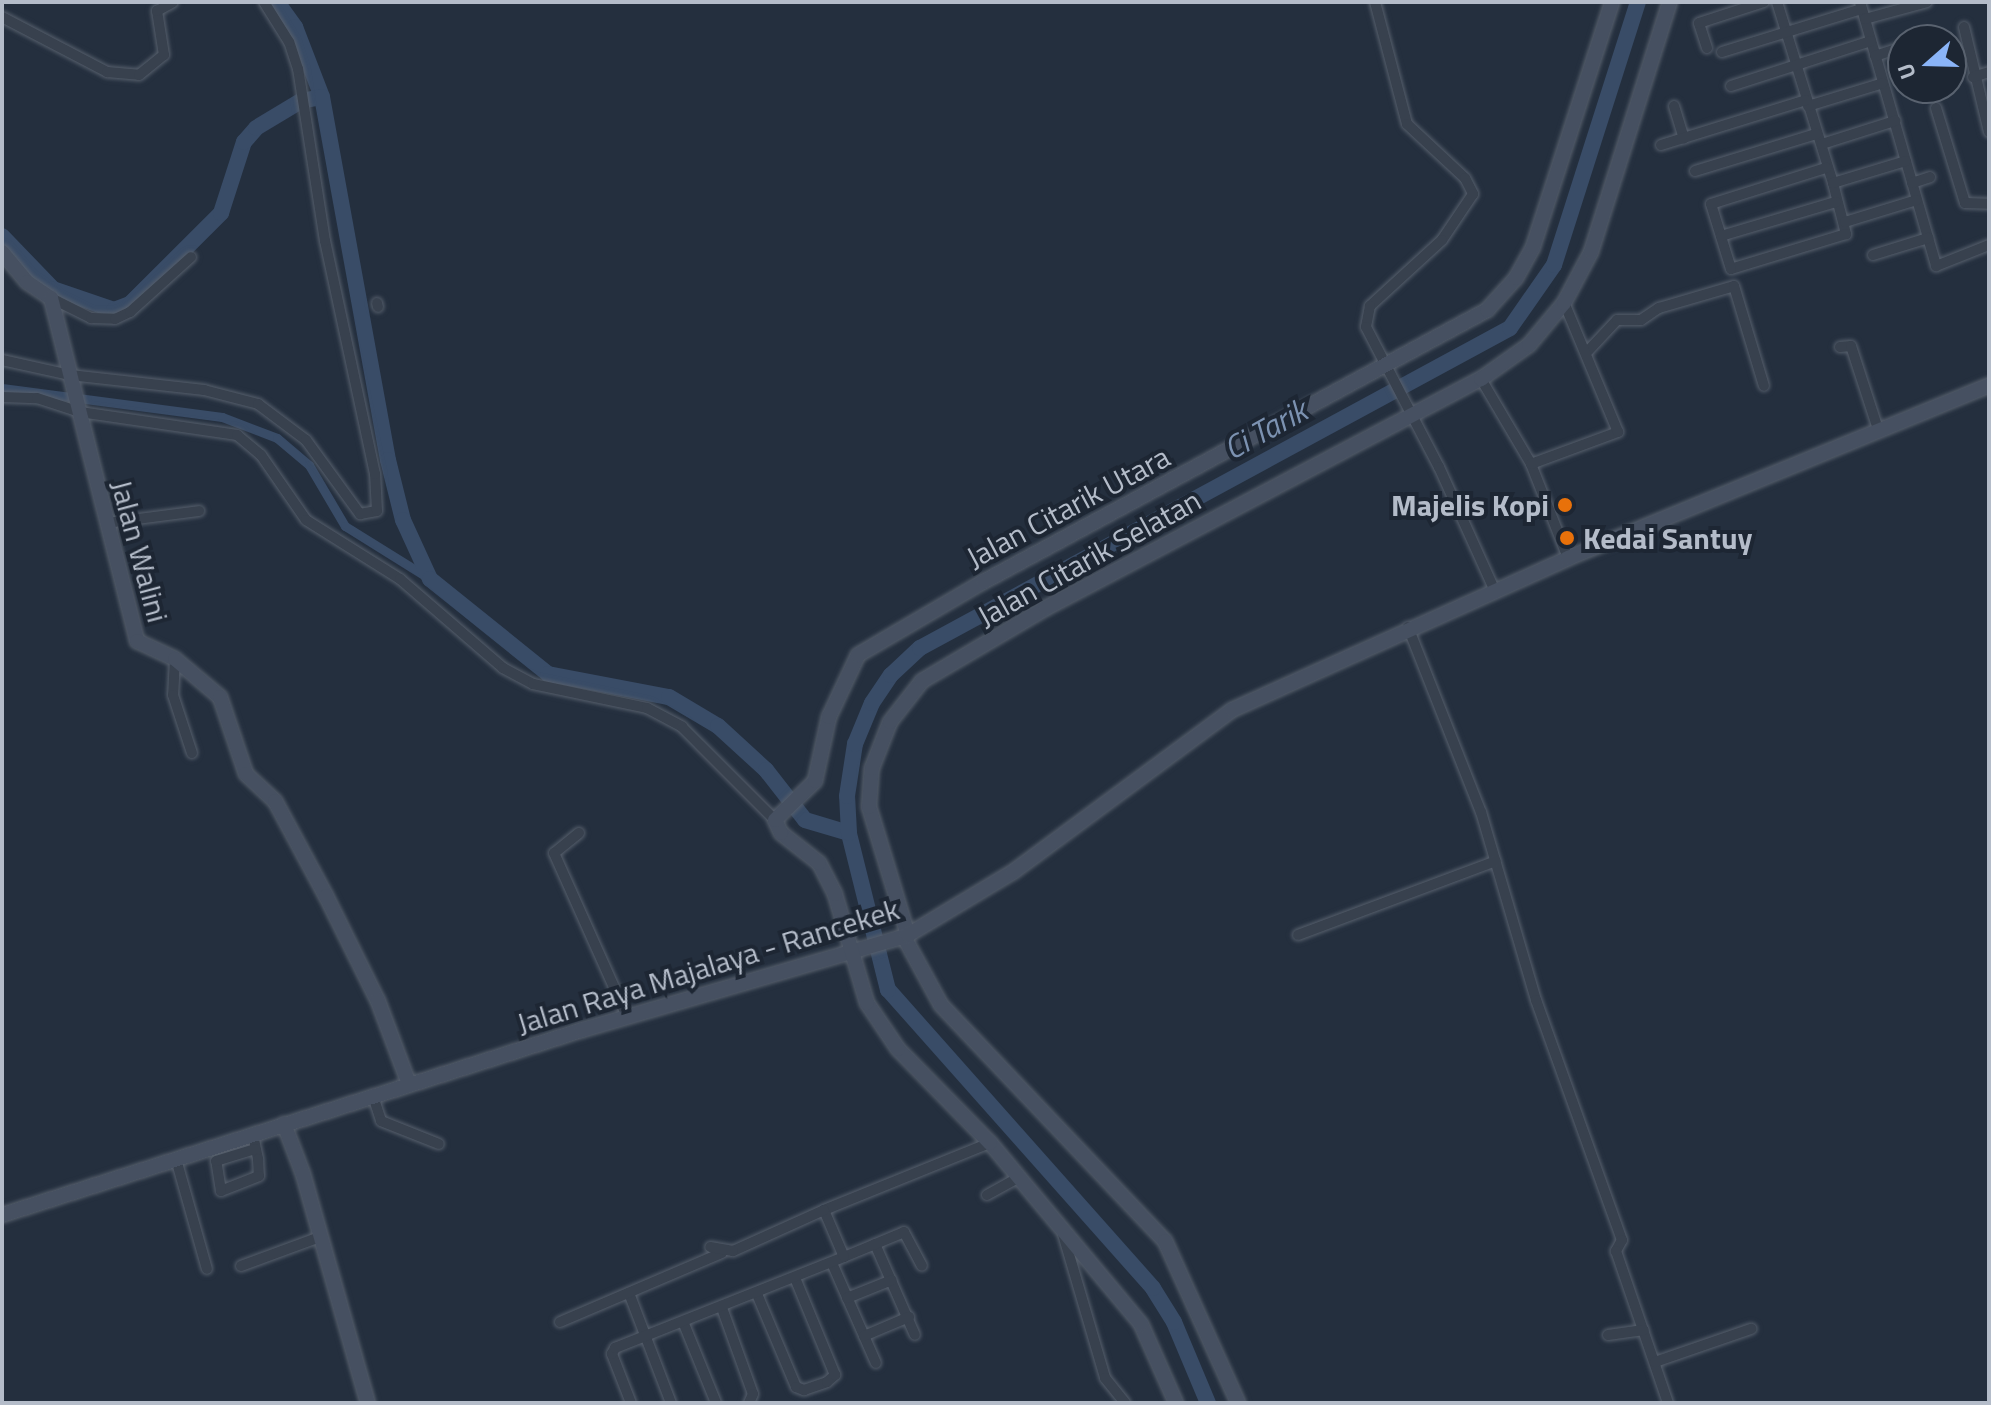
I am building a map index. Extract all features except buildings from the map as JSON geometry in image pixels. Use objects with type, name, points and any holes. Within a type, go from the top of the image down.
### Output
[{"type":"street","points":[[2,17],[107,72],[139,75],[164,55],[157,11],[173,2]]},
{"type":"street","points":[[2,360],[71,378],[204,390],[258,404],[306,440],[360,514],[377,511],[375,474],[325,241],[304,101],[289,42],[264,2]]},
{"type":"street","points":[[1375,2],[1407,124],[1465,178],[1473,194],[1442,240],[1366,313],[1366,327],[1412,414],[1495,591]]},
{"type":"street","name":"Jalan Citarik Utara","points":[[776,818],[815,781],[829,717],[858,655],[983,582],[1387,368],[1487,310],[1516,278],[1545,215],[1612,2]]},
{"type":"street","name":"Jalan Citarik Selatan","points":[[1238,1403],[1165,1241],[941,1005],[901,938],[869,807],[872,768],[890,722],[922,681],[1046,608],[1481,379],[1529,345],[1564,302],[1591,252],[1670,2]]},
{"type":"street","points":[[1707,48],[1699,23],[1764,2]]},
{"type":"street","points":[[1777,2],[1833,183],[1836,202],[1845,222],[1842,236],[1731,269],[1711,204],[1826,168]]},
{"type":"street","points":[[1722,52],[1862,10],[1927,2]]},
{"type":"street","points":[[1862,10],[1936,266],[1989,245]]},
{"type":"street","points":[[1731,86],[1795,68],[1871,41]]},
{"type":"street","points":[[1967,44],[1989,132]]},
{"type":"street","points":[[1875,56],[1887,52]]},
{"type":"street","points":[[1973,77],[1989,72]]},
{"type":"street","points":[[1661,145],[1883,83]]},
{"type":"street","points":[[1674,106],[1684,138]]},
{"type":"street","points":[[1936,108],[1965,203],[1989,204]]},
{"type":"street","points":[[1695,171],[1895,121]]},
{"type":"street","points":[[1833,183],[1906,161]]},
{"type":"street","points":[[1912,183],[1930,177]]},
{"type":"street","points":[[1845,222],[1917,200]]},
{"type":"street","points":[[1721,236],[1836,202]]},
{"type":"street","points":[[1873,255],[1928,238]]},
{"type":"street","points":[[2,252],[27,282],[51,298],[91,318],[115,319],[130,312],[191,257]]},
{"type":"street","points":[[1588,351],[1617,320],[1641,320],[1657,309],[1734,286],[1764,386]]},
{"type":"street","name":"Jalan Walini","points":[[51,298],[137,641],[175,659],[212,688],[226,707],[246,774],[275,801],[378,1001],[409,1084]]},
{"type":"street","points":[[1531,464],[1618,432],[1588,351],[1564,302]]},
{"type":"street","points":[[1840,347],[1851,346],[1878,429]]},
{"type":"street","points":[[1481,379],[1531,464],[1568,558]]},
{"type":"street","name":"Jalan Raya Majalaya - Rancekek","points":[[2,1215],[176,1159],[254,1142],[284,1124],[627,1016],[854,955],[901,938],[1013,872],[1232,710],[1408,627],[1568,558],[1989,385]]},
{"type":"street","points":[[2,397],[37,398],[80,411],[237,435],[261,455],[306,520],[400,579],[503,668],[533,684],[647,708],[682,727],[776,818],[781,833],[819,863],[835,894],[867,1003],[898,1049],[990,1143],[1061,1224],[1141,1324],[1176,1403]]},
{"type":"street","points":[[107,523],[199,511]]},
{"type":"street","points":[[1408,627],[1496,861],[1536,1000],[1622,1240],[1616,1251],[1668,1403]]},
{"type":"street","points":[[175,659],[173,695],[192,753]]},
{"type":"street","points":[[579,833],[554,853],[627,1016]]},
{"type":"street","points":[[1298,935],[1496,861]]},
{"type":"street","points":[[373,1096],[381,1121],[439,1144]]},
{"type":"street","points":[[284,1124],[368,1403]]},
{"type":"street","points":[[254,1142],[259,1176],[221,1191],[216,1161],[254,1142]]},
{"type":"street","points":[[560,1322],[990,1143]]},
{"type":"street","points":[[176,1159],[207,1269]]},
{"type":"street","points":[[987,1195],[1019,1177]]},
{"type":"street","points":[[824,1210],[844,1257]]},
{"type":"street","points":[[1061,1224],[1105,1378],[1125,1403]]},
{"type":"street","points":[[631,1403],[612,1352],[906,1232],[922,1266]]},
{"type":"street","points":[[241,1266],[320,1237]]},
{"type":"street","points":[[875,1244],[915,1335]]},
{"type":"street","points":[[710,1247],[724,1252]]},
{"type":"street","points":[[832,1263],[876,1363]]},
{"type":"street","points":[[757,1294],[796,1387],[804,1390],[827,1382],[835,1375],[795,1278]]},
{"type":"street","points":[[847,1298],[892,1280]]},
{"type":"street","points":[[629,1293],[671,1403]]},
{"type":"street","points":[[722,1308],[753,1394],[749,1403]]},
{"type":"street","points":[[864,1336],[909,1317]]},
{"type":"street","points":[[684,1324],[716,1403]]},
{"type":"street","points":[[1655,1362],[1751,1329]]},
{"type":"street","points":[[1608,1335],[1644,1330]]},
{"type":"waterway","points":[[277,2],[295,27],[322,97]]},
{"type":"waterway","name":"Ci Tarik","points":[[1208,1403],[1174,1322],[1153,1288],[888,990],[849,833],[847,796],[855,744],[872,703],[891,675],[920,648],[1510,328],[1554,265],[1638,2]]},
{"type":"waterway","points":[[2,236],[53,289],[114,310],[130,304],[221,213],[244,142],[256,128],[301,101],[322,97],[388,460],[403,520],[430,579],[548,674],[669,697],[718,726],[766,770],[805,820],[849,833]]},
{"type":"waterway","points":[[2,388],[222,417],[277,438],[309,465],[345,526],[430,579]]},
{"type":"place","name":"Majelis Kopi","points":[[1565,505]]},
{"type":"place","name":"Kedai Santuy","points":[[1567,538]]}]
